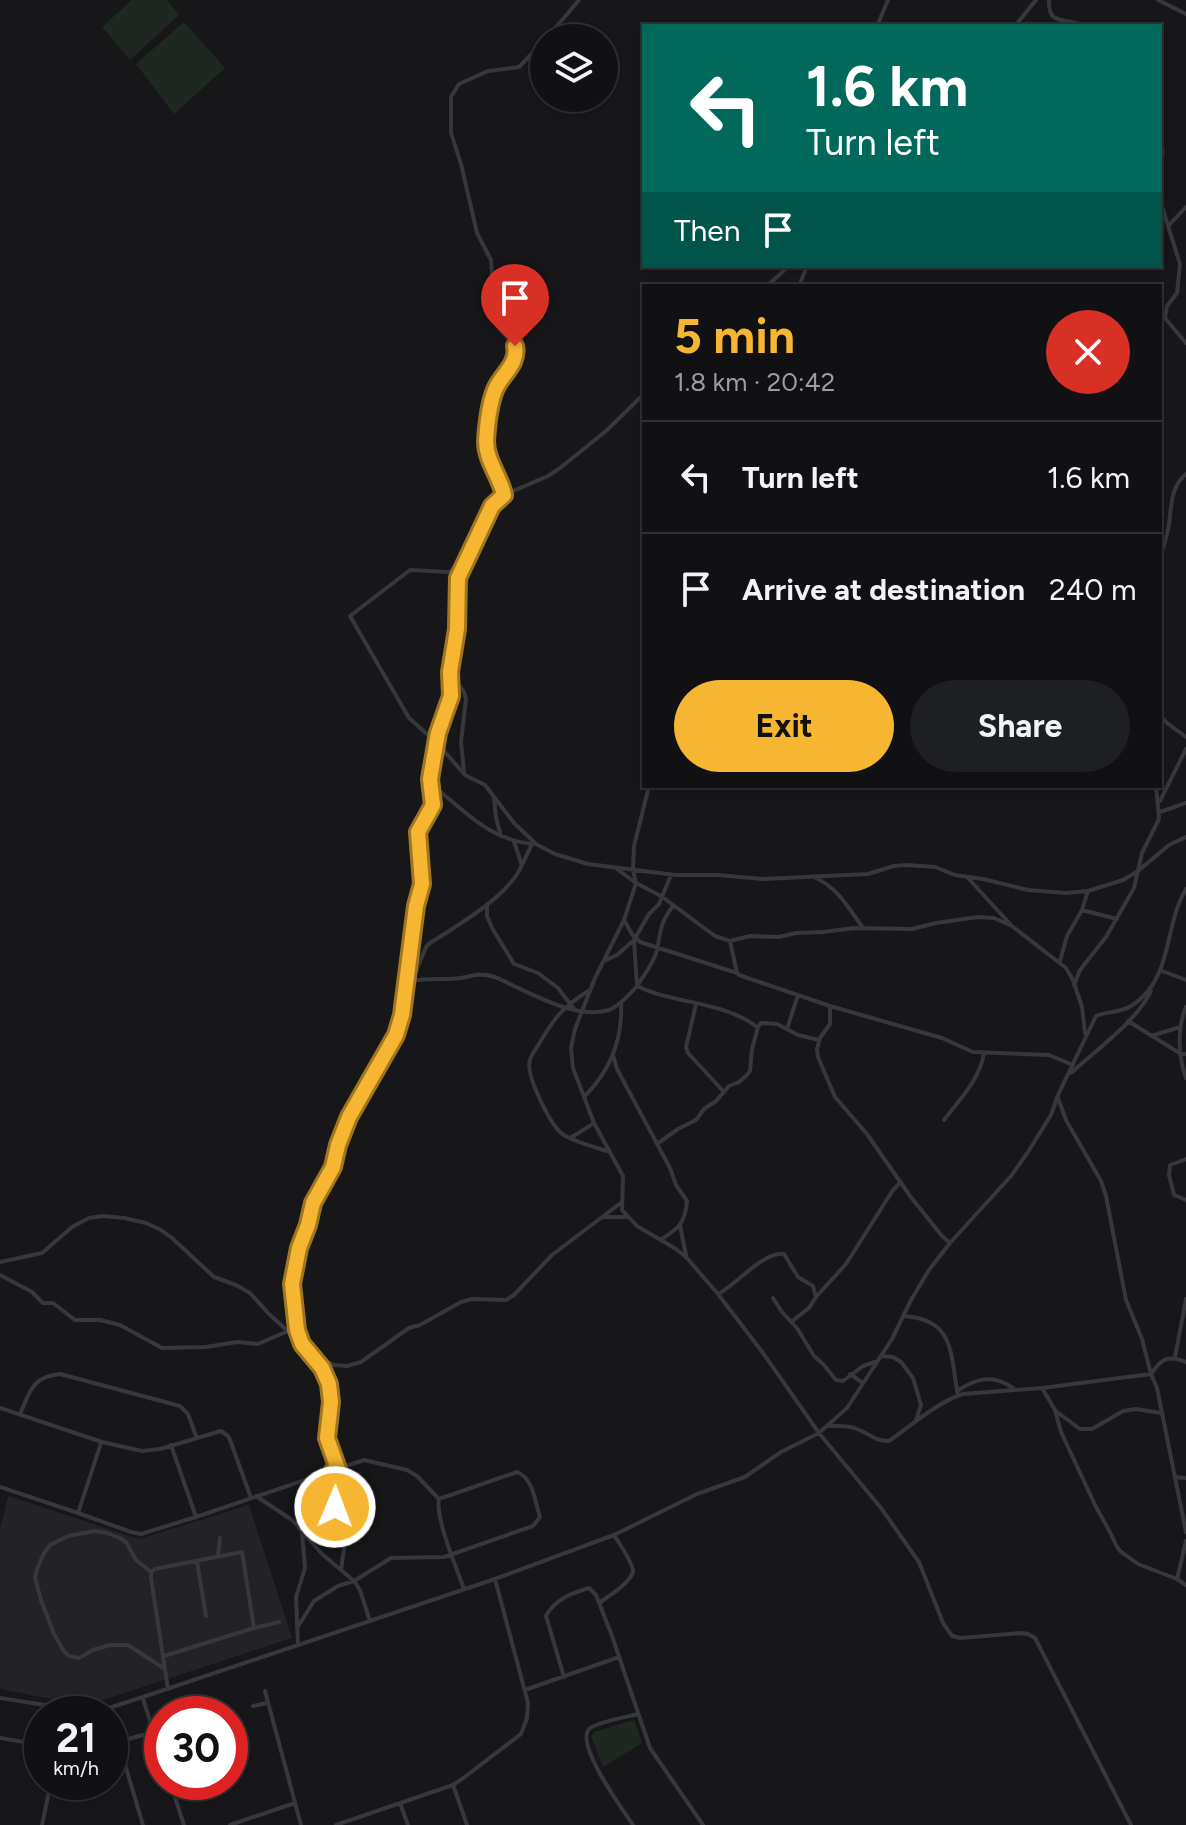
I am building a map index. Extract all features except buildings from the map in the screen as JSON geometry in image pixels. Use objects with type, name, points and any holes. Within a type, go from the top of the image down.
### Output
[{"type":"street","points":[[559,24],[579,0]]},
{"type":"street","points":[[878,24],[888,0]]},
{"type":"street","points":[[1017,24],[1036,0]]},
{"type":"street","points":[[1049,0],[1053,17],[1080,24]]},
{"type":"street","points":[[1158,0],[1186,14]]},
{"type":"street","points":[[504,495],[486,445],[493,394],[516,350],[493,319],[491,260],[477,233],[451,133],[451,97],[459,84],[488,71],[519,67],[530,56]]},
{"type":"street","points":[[1162,207],[1180,268],[1177,293],[1167,306],[1165,318],[1186,343]]},
{"type":"street","points":[[1168,227],[1186,207]]},
{"type":"street","points":[[1177,252],[1185,259]]},
{"type":"street","points":[[769,284],[787,268]]},
{"type":"street","points":[[302,1344],[297,1330],[292,1284],[299,1248],[313,1203],[333,1167],[349,1117],[396,1035],[402,1015],[416,906],[422,884],[418,832],[433,805],[430,784],[442,717],[451,696],[450,672],[457,629],[457,581],[492,506],[504,495],[560,468],[596,440],[642,396]]},
{"type":"street","points":[[1162,549],[1169,528],[1173,492],[1186,474]]},
{"type":"street","points":[[463,566],[448,572],[410,570],[350,616],[409,718],[437,743],[465,775],[485,785],[534,844]]},
{"type":"street","points":[[450,672],[466,699],[461,742],[465,775]]},
{"type":"street","points":[[1162,717],[1186,737]]},
{"type":"street","points":[[1159,803],[1186,749]]},
{"type":"street","points":[[430,784],[462,811],[514,842],[534,844],[588,864],[671,875],[763,879],[814,877],[868,874],[901,865],[935,867],[955,875],[1028,890],[1066,893],[1115,884],[1138,871],[1169,845],[1186,837]]},
{"type":"street","points":[[648,788],[634,846],[636,883],[624,920],[590,990],[571,1048],[573,1068],[594,1123],[623,1176],[622,1210],[637,1226],[686,1257],[718,1294],[819,1433],[881,1508],[919,1562],[943,1623],[952,1636],[1022,1633],[1035,1638],[1131,1825]]},
{"type":"street","points":[[1074,985],[1080,970],[1106,937],[1134,888],[1142,853],[1159,819],[1156,788]]},
{"type":"street","points":[[494,796],[501,837]]},
{"type":"street","points":[[1160,812],[1186,803]]},
{"type":"street","points":[[514,842],[522,865]]},
{"type":"street","points":[[406,989],[426,947],[472,916],[516,878],[534,844]]},
{"type":"street","points":[[616,867],[715,936],[730,941],[750,936],[779,937],[863,928],[912,929],[978,917],[994,918],[1012,926]]},
{"type":"street","points":[[602,961],[617,955],[635,939],[649,914],[659,904],[671,875]]},
{"type":"street","points":[[814,877],[837,892],[863,928]]},
{"type":"street","points":[[966,877],[1012,926],[1066,968],[1082,1007],[1085,1035]]},
{"type":"street","points":[[0,1698],[83,1711],[106,1709],[168,1689],[495,1579],[614,1535],[697,1494],[745,1477],[781,1452],[819,1433],[847,1408],[875,1362],[882,1356],[922,1280],[950,1243],[1011,1176],[1044,1129],[1096,1016],[1130,1007],[1145,996],[1153,985],[1166,958],[1175,913],[1186,889]]},
{"type":"street","points":[[1060,961],[1067,936],[1082,910],[1088,891]]},
{"type":"street","points":[[487,904],[487,916],[492,928],[514,964],[538,973],[558,988],[574,1009]]},
{"type":"street","points":[[411,981],[481,974],[499,978],[564,1007],[582,1011],[609,1010],[637,986],[653,961],[662,922],[673,906]]},
{"type":"street","points":[[1082,910],[1117,919]]},
{"type":"street","points":[[624,920],[635,939],[637,986]]},
{"type":"street","points":[[635,939],[830,1006],[942,1038],[973,1052],[1049,1055],[1073,1065]]},
{"type":"street","points":[[730,941],[737,973]]},
{"type":"street","points":[[1161,971],[1186,980]]},
{"type":"street","points":[[1067,1077],[1145,1004],[1153,985]]},
{"type":"street","points":[[637,986],[744,1018],[758,1027]]},
{"type":"street","points":[[590,990],[564,1007],[546,1030],[530,1060],[530,1070],[535,1087],[560,1132],[609,1151]]},
{"type":"street","points":[[787,1029],[798,995]]},
{"type":"street","points":[[584,1097],[605,1073],[613,1055],[620,1034],[621,1002]]},
{"type":"street","points":[[696,1004],[686,1047],[723,1091]]},
{"type":"street","points":[[830,1006],[830,1024],[819,1040],[818,1057],[835,1097],[950,1243]]},
{"type":"street","points":[[1186,1007],[1182,1031],[1186,1078]]},
{"type":"street","points":[[1128,1021],[1183,1054]]},
{"type":"street","points":[[657,1144],[696,1120],[723,1091],[750,1071],[758,1027],[764,1022],[819,1040]]},
{"type":"street","points":[[1151,1036],[1182,1031]]},
{"type":"street","points":[[944,1120],[976,1078],[984,1053]]},
{"type":"street","points":[[613,1055],[617,1069],[687,1201],[680,1226],[662,1239]]},
{"type":"street","points":[[1058,1095],[1066,1120],[1101,1181],[1106,1196],[1126,1300],[1157,1388],[1186,1532]]},
{"type":"street","points":[[571,1138],[594,1123]]},
{"type":"street","points":[[1186,1159],[1170,1165],[1169,1170],[1174,1195],[1186,1200]]},
{"type":"street","points":[[791,1322],[809,1308],[846,1264],[901,1182]]},
{"type":"street","points":[[311,1355],[334,1365],[347,1366],[361,1362],[409,1328],[461,1302],[472,1299],[506,1300],[552,1255],[622,1202]]},
{"type":"street","points":[[601,1217],[627,1217]]},
{"type":"street","points":[[0,1262],[42,1253],[72,1227],[89,1218],[124,1218],[146,1223],[172,1238],[214,1277],[250,1293],[302,1344],[329,1384],[331,1402],[327,1438],[336,1470],[336,1519],[344,1549],[341,1570]]},
{"type":"street","points":[[680,1226],[686,1257]]},
{"type":"street","points":[[718,1294],[778,1253],[787,1257],[798,1277],[813,1286],[816,1297]]},
{"type":"street","points":[[0,1275],[32,1292],[43,1303],[53,1303],[75,1320],[100,1320],[120,1325],[162,1348],[206,1347],[232,1342],[258,1344],[288,1331]]},
{"type":"street","points":[[773,1298],[797,1328],[808,1348],[836,1380],[843,1381],[863,1366],[875,1362]]},
{"type":"street","points":[[1175,1357],[1186,1299]]},
{"type":"street","points":[[1182,1318],[1186,1312]]},
{"type":"street","points":[[903,1316],[928,1320],[948,1342],[953,1354],[958,1394]]},
{"type":"street","points":[[882,1356],[901,1362],[913,1378],[921,1407],[916,1422]]},
{"type":"street","points":[[1151,1374],[1165,1358],[1175,1357],[1186,1362]]},
{"type":"street","points":[[20,1414],[37,1381],[60,1374],[180,1406],[188,1414],[197,1437]]},
{"type":"street","points":[[850,1374],[863,1383]]},
{"type":"street","points":[[958,1394],[1042,1388],[1151,1374]]},
{"type":"street","points":[[829,1426],[853,1427],[868,1436],[889,1441],[971,1382],[994,1379],[1016,1389]]},
{"type":"street","points":[[1042,1388],[1116,1545],[1138,1564],[1186,1585]]},
{"type":"street","points":[[0,1408],[102,1442],[142,1451],[217,1431],[225,1433],[254,1497],[283,1513],[354,1581],[370,1621]]},
{"type":"street","points":[[1055,1410],[1080,1429],[1092,1429],[1123,1411],[1136,1409],[1162,1413]]},
{"type":"street","points":[[78,1513],[102,1442]]},
{"type":"street","points":[[171,1445],[196,1517]]},
{"type":"street","points":[[0,1487],[141,1534],[368,1460],[407,1470],[439,1499]]},
{"type":"street","points":[[297,1628],[314,1601],[395,1556],[437,1558],[533,1526],[540,1517],[528,1480],[521,1472],[439,1499]]},
{"type":"street","points":[[1175,1477],[1186,1478]]},
{"type":"street","points":[[439,1499],[437,1503],[464,1589]]},
{"type":"street","points":[[298,1645],[296,1597],[305,1568],[302,1530]]},
{"type":"street","points":[[165,1669],[134,1648],[122,1644],[101,1647],[79,1658],[69,1656],[63,1650],[54,1634],[35,1578],[50,1545],[68,1536],[95,1531],[107,1533],[126,1542],[140,1564],[151,1572],[168,1689]]},
{"type":"street","points":[[599,1603],[621,1588],[632,1575],[631,1564],[614,1535]]},
{"type":"street","points":[[218,1556],[220,1538]]},
{"type":"street","points":[[1177,1579],[1186,1541]]},
{"type":"street","points":[[151,1572],[159,1567],[244,1553],[254,1628]]},
{"type":"street","points":[[197,1561],[206,1616]]},
{"type":"street","points":[[336,1825],[453,1785],[521,1734],[528,1703],[495,1579]]},
{"type":"street","points":[[564,1677],[546,1620],[548,1611],[558,1601],[587,1588],[593,1590],[599,1603],[650,1748],[703,1825]]},
{"type":"street","points":[[164,1656],[279,1622]]},
{"type":"street","points":[[525,1690],[619,1657]]},
{"type":"street","points":[[265,1691],[301,1825]]},
{"type":"street","points":[[253,1706],[267,1703]]},
{"type":"street","points":[[633,1825],[596,1768],[585,1737],[595,1725],[638,1714]]},
{"type":"street","points":[[0,1738],[24,1742]]},
{"type":"street","points":[[128,1775],[143,1825]]},
{"type":"street","points":[[453,1785],[467,1825]]},
{"type":"street","points":[[42,1825],[47,1800]]},
{"type":"street","points":[[176,1800],[184,1825]]},
{"type":"street","points":[[230,1825],[295,1803]]},
{"type":"street","points":[[400,1803],[408,1825]]},
{"type":"shaded area","points":[[132,0],[167,0],[179,15],[130,60],[102,27]]},
{"type":"shaded area","points":[[184,22],[225,68],[174,114],[136,64]]},
{"type":"shaded area","points":[[8,1496],[139,1539],[249,1505],[292,1638],[115,1696],[37,1696],[0,1689],[0,1529]]},
{"type":"shaded area","points":[[634,1720],[642,1743],[603,1767],[591,1736],[594,1732]]},
{"type":"route","points":[[335,1507],[333,1471],[338,1469],[327,1438],[331,1402],[329,1384],[322,1368],[302,1344],[297,1330],[292,1284],[313,1203],[333,1167],[349,1117],[396,1035],[402,1015],[411,937],[422,884],[418,832],[433,805],[430,779],[442,717],[451,696],[450,672],[457,629],[458,578],[492,506],[504,495],[486,445],[493,394],[515,357],[515,346]]}]
